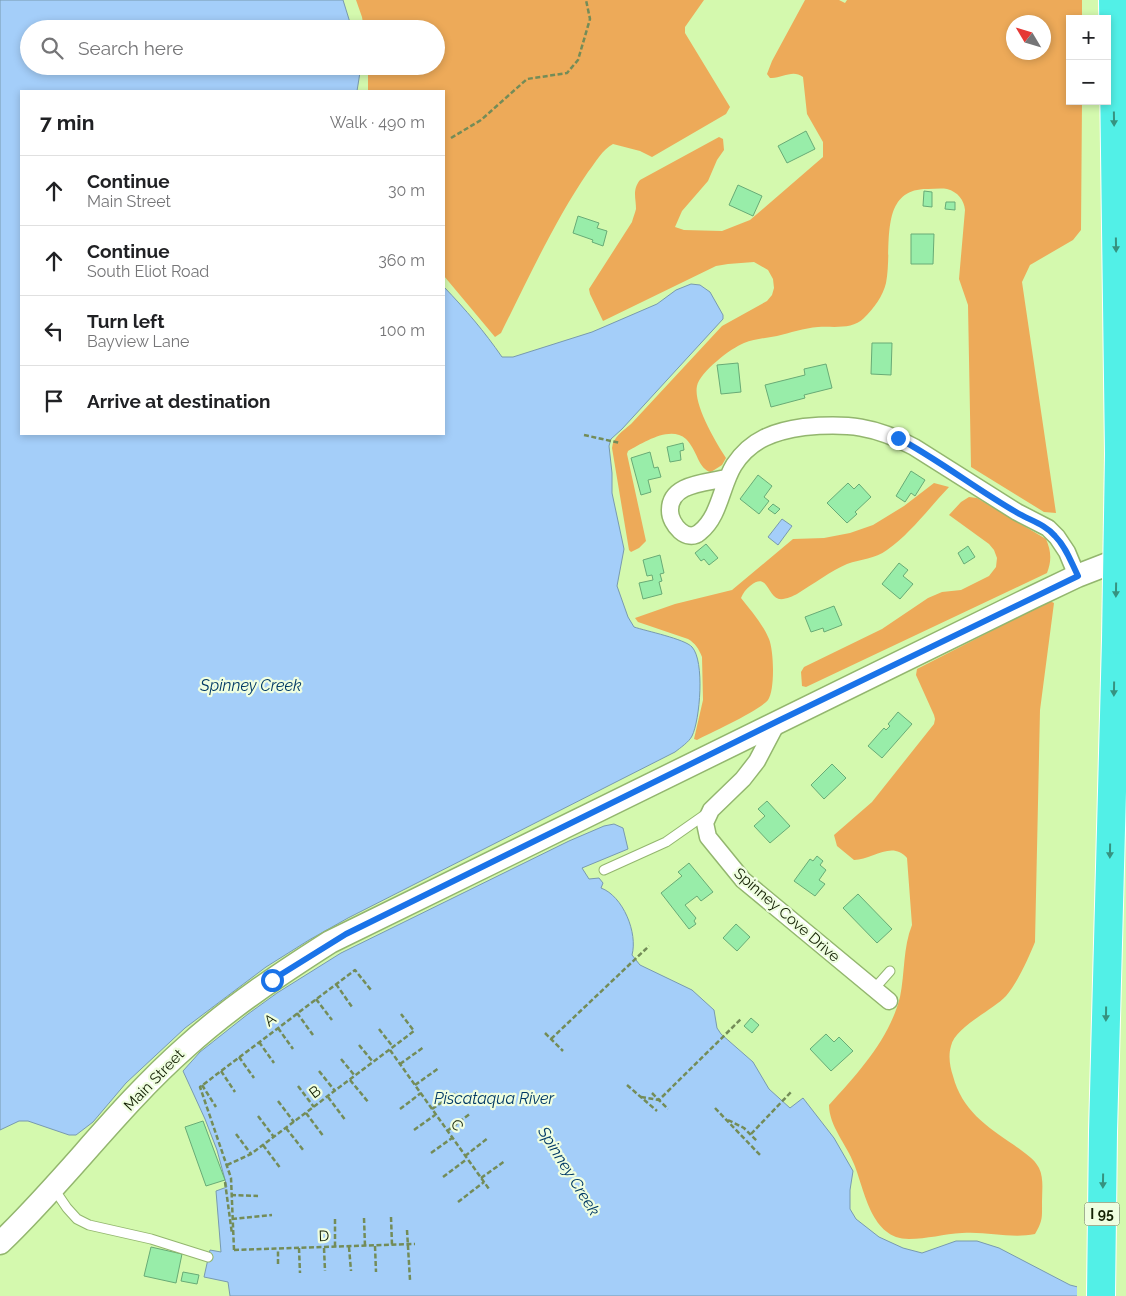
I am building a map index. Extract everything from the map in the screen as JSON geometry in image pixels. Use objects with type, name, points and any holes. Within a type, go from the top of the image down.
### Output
[{"type":"highway","name":"I 95","points":[[1101,1296],[1119,454],[1113,0]]},
{"type":"main road","name":"Main Street","points":[[0,1243],[54,1189],[133,1100],[185,1048],[244,1000],[330,942],[778,721],[1078,576],[1126,557]]},
{"type":"street","points":[[726,478],[742,454],[761,438],[776,432],[832,424],[876,430],[898,438],[914,447],[1017,512],[1048,528],[1067,552],[1078,576]]},
{"type":"street","points":[[711,810],[748,773],[769,740],[778,721]]},
{"type":"street","name":"Spinney Cove Drive","points":[[711,810],[705,823],[708,837],[743,880],[889,1001]]},
{"type":"lane","points":[[604,870],[654,849],[711,810]]},
{"type":"lane","points":[[874,989],[890,971]]},
{"type":"lane","points":[[54,1189],[77,1219],[89,1225],[151,1239],[208,1257]]},
{"type":"path","points":[[451,138],[481,120],[527,80],[567,73],[578,60],[590,19],[586,0]]},
{"type":"path","points":[[584,436],[620,443]]},
{"type":"path","points":[[551,1039],[649,946]]},
{"type":"path","name":"A","points":[[201,1086],[355,970],[371,990]]},
{"type":"path","points":[[336,984],[352,1007]]},
{"type":"path","points":[[316,999],[332,1020]]},
{"type":"path","points":[[297,1013],[313,1035]]},
{"type":"path","name":"B","points":[[227,1166],[251,1154],[414,1032],[401,1014]]},
{"type":"path","points":[[659,1100],[742,1019]]},
{"type":"path","points":[[278,1028],[293,1049]]},
{"type":"path","points":[[379,1029],[393,1047]]},
{"type":"path","points":[[545,1033],[564,1051]]},
{"type":"path","points":[[259,1042],[274,1063]]},
{"type":"path","points":[[359,1045],[373,1062]]},
{"type":"path","points":[[400,1064],[424,1047]]},
{"type":"path","name":"C","points":[[390,1050],[489,1189]]},
{"type":"path","points":[[239,1057],[254,1078]]},
{"type":"path","points":[[341,1059],[355,1076]]},
{"type":"path","points":[[415,1085],[439,1068]]},
{"type":"path","points":[[221,1071],[235,1092]]},
{"type":"path","points":[[319,1071],[334,1091]]},
{"type":"path","points":[[350,1080],[369,1103]]},
{"type":"path","points":[[627,1085],[657,1111]]},
{"type":"path","points":[[201,1086],[216,1106]]},
{"type":"path","points":[[201,1086],[231,1178],[234,1250]]},
{"type":"path","points":[[298,1086],[314,1107]]},
{"type":"path","points":[[750,1134],[792,1091]]},
{"type":"path","points":[[432,1109],[457,1092]]},
{"type":"path","points":[[400,1109],[420,1093]]},
{"type":"path","points":[[652,1093],[668,1109]]},
{"type":"path","points":[[328,1097],[346,1121]]},
{"type":"path","points":[[641,1097],[659,1100]]},
{"type":"path","points":[[278,1101],[294,1122]]},
{"type":"path","points":[[715,1108],[760,1155]]},
{"type":"path","points":[[306,1113],[324,1137]]},
{"type":"path","points":[[448,1131],[471,1113]]},
{"type":"path","points":[[414,1130],[436,1114]]},
{"type":"path","points":[[258,1116],[274,1137]]},
{"type":"path","points":[[727,1120],[744,1128],[757,1141]]},
{"type":"path","points":[[286,1128],[304,1151]]},
{"type":"path","points":[[236,1134],[251,1154]]},
{"type":"path","points":[[431,1153],[452,1138]]},
{"type":"path","points":[[443,1177],[488,1138]]},
{"type":"path","points":[[263,1145],[281,1169]]},
{"type":"path","points":[[481,1178],[505,1161]]},
{"type":"path","points":[[225,1182],[234,1250]]},
{"type":"path","points":[[458,1202],[484,1182]]},
{"type":"path","points":[[231,1194],[258,1196]]},
{"type":"path","points":[[232,1219],[272,1215]]},
{"type":"path","points":[[391,1217],[392,1245]]},
{"type":"path","points":[[364,1218],[365,1246]]},
{"type":"path","points":[[335,1219],[335,1247]]},
{"type":"path","points":[[407,1230],[410,1280]]},
{"type":"path","name":"D","points":[[234,1250],[415,1244]]},
{"type":"path","points":[[375,1246],[376,1272]]},
{"type":"path","points":[[324,1247],[325,1271]]},
{"type":"path","points":[[349,1247],[351,1271]]},
{"type":"path","points":[[300,1248],[300,1273]]},
{"type":"path","points":[[278,1249],[278,1264]]},
{"type":"shaded area","points":[[356,0],[704,0],[685,27],[685,33],[730,107],[726,114],[652,157],[640,151],[613,144],[599,156],[564,211],[501,333],[495,337],[445,277],[445,90],[368,90],[368,75],[445,75],[445,20],[362,20]]},
{"type":"shaded area","points":[[805,0],[839,0],[845,3],[847,0],[1082,0],[1082,15],[1066,15],[1066,105],[1082,105],[1081,230],[1073,240],[1030,265],[1022,282],[1056,513],[1044,512],[971,467],[968,305],[959,279],[965,210],[962,200],[951,190],[928,189],[912,191],[901,198],[894,209],[890,223],[886,283],[878,302],[864,318],[848,326],[802,329],[748,342],[724,355],[699,380],[697,386],[698,403],[706,423],[726,458],[722,465],[711,472],[707,470],[700,463],[693,448],[680,435],[672,434],[657,437],[628,451],[627,454],[646,541],[639,548],[631,552],[629,550],[612,448],[614,441],[722,326],[767,301],[772,295],[774,288],[773,279],[768,270],[754,262],[716,266],[603,321],[589,289],[632,222],[636,209],[635,191],[640,180],[719,137],[723,139],[724,150],[717,160],[708,181],[682,211],[675,227],[684,230],[722,231],[750,220],[823,157],[823,142],[807,114],[803,77],[791,74],[770,78],[767,74]]},
{"type":"shaded area","points":[[934,483],[949,487],[912,528],[882,553],[841,567],[797,594],[786,598],[779,599],[775,597],[767,586],[760,581],[747,588],[741,598],[764,628],[771,645],[773,670],[770,695],[763,705],[746,715],[697,740],[694,739],[703,700],[702,657],[700,651],[688,639],[638,622],[635,618],[675,604],[732,590],[793,539],[824,538],[850,533],[873,525],[904,506]]},
{"type":"shaded area","points":[[969,497],[977,498],[1046,539],[1050,556],[1047,573],[806,687],[802,686],[801,672],[804,667],[882,629],[928,598],[942,592],[961,590],[989,576],[996,567],[997,558],[994,550],[989,544],[949,515],[961,502]]},
{"type":"shaded area","points":[[1050,601],[1054,603],[1040,710],[1035,942],[1010,991],[1000,1001],[959,1032],[950,1050],[951,1069],[957,1088],[969,1108],[985,1124],[1037,1164],[1042,1176],[1041,1222],[1035,1234],[1026,1235],[971,1233],[916,1239],[896,1237],[886,1231],[871,1212],[851,1157],[835,1128],[829,1105],[871,1055],[895,1013],[902,988],[907,942],[912,925],[907,858],[901,853],[888,851],[854,860],[837,846],[834,835],[872,802],[934,724],[934,715],[916,675],[917,669]]},
{"type":"water","name":"Spinney Creek","points":[[0,0],[343,0],[349,20],[20,20],[20,75],[360,75],[357,90],[20,90],[20,435],[445,435],[445,288],[502,357],[513,357],[592,332],[657,304],[676,290],[691,284],[700,285],[710,292],[723,315],[723,319],[611,439],[609,446],[612,493],[624,549],[617,586],[628,617],[634,627],[682,641],[692,647],[696,654],[699,665],[700,691],[695,728],[691,738],[675,752],[348,918],[266,967],[185,1028],[126,1083],[93,1122],[76,1135],[69,1135],[28,1121],[19,1121],[0,1130]]},
{"type":"water","points":[[782,519],[792,526],[778,545],[768,537]]},
{"type":"water","name":"Piscataqua River","points":[[614,824],[623,828],[628,849],[582,868],[589,879],[599,878],[603,883],[601,888],[609,892],[622,907],[631,926],[633,936],[632,955],[640,965],[692,990],[714,1010],[717,1028],[721,1034],[753,1062],[769,1089],[790,1108],[803,1098],[834,1138],[853,1171],[850,1209],[856,1219],[879,1237],[903,1248],[922,1253],[956,1241],[977,1241],[999,1248],[1070,1285],[1113,1296],[230,1296],[228,1282],[204,1277],[210,1250],[221,1252],[216,1191],[227,1187],[217,1150],[183,1071],[200,1052],[277,993],[341,953],[569,841],[604,826]]},
{"type":"pier","points":[[1077,1285],[1113,1294],[1115,1296],[1077,1296]]},
{"type":"building","points":[[806,131],[815,149],[787,163],[778,146]]},
{"type":"building","points":[[738,185],[762,196],[753,216],[729,205]]},
{"type":"building","points":[[924,191],[932,192],[932,207],[923,206]]},
{"type":"building","points":[[946,202],[955,202],[955,210],[945,209]]},
{"type":"building","points":[[578,216],[599,223],[597,228],[607,231],[603,246],[592,242],[593,240],[573,233]]},
{"type":"building","points":[[911,234],[934,234],[933,264],[911,264]]},
{"type":"building","points":[[872,343],[892,343],[891,375],[871,374]]},
{"type":"building","points":[[738,363],[741,392],[721,394],[717,365]]},
{"type":"building","points":[[826,364],[832,388],[804,395],[805,398],[771,407],[765,385],[805,375],[804,369]]},
{"type":"building","points":[[683,443],[684,450],[680,451],[681,460],[670,462],[667,447]]},
{"type":"building","points":[[650,452],[654,468],[658,467],[661,477],[648,480],[651,492],[641,495],[631,458]]},
{"type":"building","points":[[911,471],[925,480],[915,496],[911,493],[905,502],[896,496]]},
{"type":"building","points":[[758,475],[772,486],[764,497],[769,501],[759,514],[740,499]]},
{"type":"building","points":[[848,483],[854,489],[859,484],[871,497],[855,512],[857,514],[847,523],[827,503]]},
{"type":"building","points":[[773,504],[780,509],[775,514],[768,509]]},
{"type":"building","points":[[706,544],[718,558],[709,565],[704,559],[701,561],[695,553]]},
{"type":"building","points":[[968,546],[975,557],[964,564],[958,553]]},
{"type":"building","points":[[660,555],[664,573],[660,574],[662,581],[659,582],[662,594],[643,599],[639,583],[653,580],[652,575],[647,576],[643,560]]},
{"type":"building","points":[[899,563],[908,570],[903,576],[913,584],[900,599],[882,584]]},
{"type":"building","points":[[834,606],[842,625],[824,632],[823,628],[811,632],[805,617]]},
{"type":"building","points":[[898,712],[912,724],[882,758],[868,746],[884,728],[886,730],[890,726],[888,724]]},
{"type":"building","points":[[832,764],[846,778],[824,799],[811,785]]},
{"type":"building","points":[[767,801],[790,826],[770,843],[754,826],[765,816],[758,809]]},
{"type":"building","points":[[817,856],[823,861],[820,865],[826,870],[819,880],[825,884],[815,896],[794,881],[810,859],[813,861]]},
{"type":"building","points":[[689,863],[713,892],[701,901],[697,896],[685,905],[696,918],[694,921],[696,924],[689,929],[661,893],[682,876],[678,872]]},
{"type":"building","points":[[858,894],[892,929],[877,943],[843,908]]},
{"type":"building","points":[[736,924],[750,937],[737,951],[723,938]]},
{"type":"building","points":[[751,1018],[759,1025],[752,1033],[744,1026]]},
{"type":"building","points":[[826,1034],[834,1042],[839,1037],[853,1051],[831,1071],[810,1049]]},
{"type":"building","points":[[203,1121],[225,1180],[206,1186],[185,1127]]},
{"type":"building","points":[[151,1247],[182,1254],[176,1283],[144,1276]]},
{"type":"building","points":[[183,1272],[199,1275],[197,1284],[181,1281]]},
{"type":"route","points":[[272,980],[330,942],[778,721],[1078,576],[1067,552],[1048,528],[1017,512],[898,438]]}]
